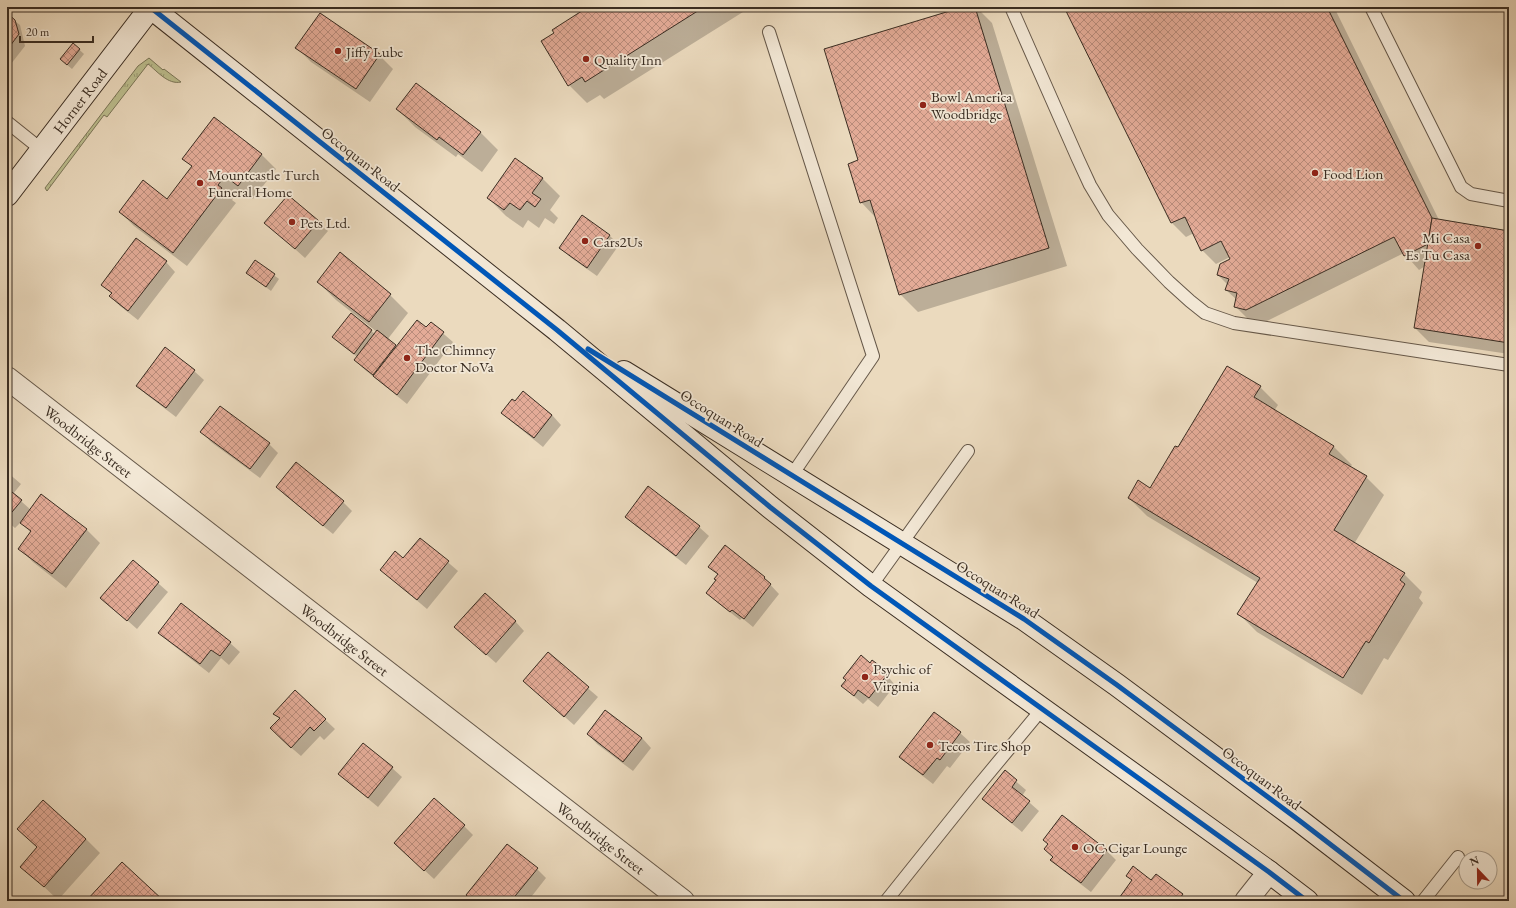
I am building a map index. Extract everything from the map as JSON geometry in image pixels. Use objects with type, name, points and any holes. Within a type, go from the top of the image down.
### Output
[{"type":"main road","name":"Horner Road","points":[[7,195],[151,7]]},
{"type":"main road","name":"Occoquan Road","points":[[151,7],[557,330],[770,507],[871,586],[1269,872],[1307,901]]},
{"type":"main road","name":"Occoquan Road","points":[[557,330],[1024,619],[1118,685],[1404,901]]},
{"type":"main road","name":"Woodbridge Street","points":[[7,378],[683,901]]},
{"type":"main road","points":[[1246,901],[1269,872]]},
{"type":"lane","points":[[1011,7],[1090,185],[1108,215],[1137,249],[1169,282],[1205,312],[1234,323],[1509,366]]},
{"type":"lane","points":[[1371,7],[1461,187],[1471,194],[1509,201]]},
{"type":"lane","points":[[769,32],[873,356],[792,475]]},
{"type":"lane","points":[[7,122],[42,150]]},
{"type":"lane","points":[[871,586],[968,451]]},
{"type":"lane","points":[[886,901],[1042,709]]},
{"type":"lane","points":[[1424,901],[1458,857]]},
{"type":"green space","points":[[149,58],[181,82],[167,79],[148,64],[107,117],[104,115],[47,191],[45,188],[138,66]]},
{"type":"building","name":"Quality Inn","points":[[588,7],[704,7],[585,82],[582,77],[568,86],[541,41],[554,33],[552,30]]},
{"type":"building","name":"Bowl America Woodbridge","points":[[963,7],[975,7],[1049,248],[899,295],[870,200],[860,203],[848,164],[858,160],[824,49]]},
{"type":"building","points":[[1064,7],[1327,7],[1432,218],[1428,244],[1404,256],[1394,237],[1246,310],[1234,307],[1237,293],[1225,290],[1229,279],[1217,275],[1220,264],[1230,259],[1221,241],[1201,251],[1185,217],[1171,223]]},
{"type":"building","points":[[7,13],[15,20],[19,34],[7,50],[7,37],[11,32],[10,24],[7,22]]},
{"type":"building","name":"Jiffy Lube","points":[[320,13],[380,54],[356,89],[295,48]]},
{"type":"building","points":[[7,22],[10,24],[11,32],[7,37]]},
{"type":"building","points":[[73,43],[80,49],[67,65],[60,59]]},
{"type":"building","points":[[416,83],[481,132],[463,155],[439,137],[437,140],[396,109]]},
{"type":"building","name":"Mountcastle Turch Funeral Home","points":[[214,117],[262,154],[238,186],[225,176],[218,185],[222,188],[173,253],[119,212],[143,180],[167,199],[192,166],[182,159]]},
{"type":"building","points":[[515,158],[543,178],[532,193],[541,199],[535,207],[527,201],[520,210],[510,203],[504,210],[487,198]]},
{"type":"building","name":"Pets Ltd.","points":[[288,195],[319,221],[295,249],[264,223]]},
{"type":"building","name":"Cars2Us","points":[[582,215],[610,235],[587,268],[559,248]]},
{"type":"building","points":[[1432,218],[1509,231],[1509,343],[1414,328]]},
{"type":"building","points":[[136,238],[167,261],[128,311],[109,296],[112,293],[101,285]]},
{"type":"building","points":[[340,252],[391,294],[369,322],[317,282]]},
{"type":"building","points":[[255,260],[275,274],[266,287],[246,273]]},
{"type":"building","points":[[351,313],[372,330],[354,354],[332,337]]},
{"type":"building","name":"The Chimney Doctor NoVa","points":[[417,320],[426,327],[431,322],[444,332],[397,395],[373,376]]},
{"type":"building","points":[[377,330],[396,345],[373,375],[354,360]]},
{"type":"building","points":[[165,347],[195,370],[166,408],[136,386]]},
{"type":"building","points":[[1227,366],[1261,386],[1254,397],[1334,446],[1329,454],[1367,476],[1334,530],[1405,573],[1400,580],[1405,584],[1369,643],[1366,641],[1343,678],[1237,614],[1260,578],[1128,498],[1138,480],[1150,488],[1175,446],[1178,447]]},
{"type":"building","points":[[523,391],[552,415],[534,438],[501,413],[512,399],[515,401]]},
{"type":"building","points":[[220,406],[270,443],[250,469],[200,432]]},
{"type":"building","points":[[296,462],[344,501],[323,526],[276,487]]},
{"type":"building","points":[[648,486],[700,526],[676,556],[625,517]]},
{"type":"building","points":[[7,488],[22,500],[7,518]]},
{"type":"building","points":[[41,494],[87,529],[52,574],[18,549],[31,531],[20,523]]},
{"type":"building","points":[[420,538],[449,561],[417,600],[380,570],[395,551],[403,558]]},
{"type":"building","points":[[725,545],[765,577],[764,578],[771,584],[744,619],[732,610],[730,612],[706,593],[716,580],[714,579],[718,574],[708,567]]},
{"type":"building","points":[[133,560],[159,582],[127,621],[100,598]]},
{"type":"building","points":[[485,593],[516,621],[486,655],[454,627]]},
{"type":"building","points":[[181,603],[231,642],[220,656],[211,650],[200,664],[158,633]]},
{"type":"building","points":[[548,652],[589,687],[564,717],[523,681]]},
{"type":"building","name":"Psychic of Virginia","points":[[861,655],[870,663],[872,660],[880,666],[878,668],[887,675],[869,698],[858,690],[854,696],[841,686],[846,680],[843,678]]},
{"type":"building","points":[[295,690],[326,719],[314,731],[310,727],[291,748],[270,728],[280,718],[273,714]]},
{"type":"building","points":[[605,710],[642,738],[623,762],[587,734]]},
{"type":"building","name":"Tecos Tire Shop","points":[[934,712],[961,732],[940,760],[937,758],[923,775],[899,757]]},
{"type":"building","points":[[363,743],[393,767],[368,798],[338,774]]},
{"type":"building","points":[[1005,770],[1017,780],[1012,787],[1030,801],[1012,823],[982,799]]},
{"type":"building","points":[[434,798],[465,825],[424,871],[394,843]]},
{"type":"building","points":[[43,800],[86,839],[44,887],[20,867],[37,847],[17,829]]},
{"type":"building","name":"OC Cigar Lounge","points":[[1062,815],[1107,850],[1081,883],[1050,860],[1053,857],[1044,849],[1048,844],[1043,840]]},
{"type":"building","points":[[507,844],[538,868],[511,901],[473,901],[466,895]]},
{"type":"building","points":[[122,862],[164,901],[86,901]]},
{"type":"building","points":[[1133,866],[1151,880],[1156,874],[1183,894],[1178,901],[1117,901],[1132,880],[1126,876]]},
{"type":"cycle path","points":[[150,7],[557,330],[770,507],[871,586],[1269,872],[1307,901]]},
{"type":"cycle path","points":[[588,349],[1024,619],[1117,685],[1300,821],[1404,901]]},
{"type":"place","name":"Jiffy Lube","points":[[338,51]]},
{"type":"place","name":"Quality Inn","points":[[586,59]]},
{"type":"place","name":"Bowl America Woodbridge","points":[[923,105]]},
{"type":"place","name":"Food Lion","points":[[1315,173]]},
{"type":"place","name":"Mountcastle Turch Funeral Home","points":[[200,183]]},
{"type":"place","name":"Pets Ltd.","points":[[292,222]]},
{"type":"place","name":"Cars2Us","points":[[585,241]]},
{"type":"place","name":"Mi Casa Es Tu Casa","points":[[1478,246]]},
{"type":"place","name":"The Chimney Doctor NoVa","points":[[407,358]]},
{"type":"place","name":"Psychic of Virginia","points":[[865,677]]},
{"type":"place","name":"Tecos Tire Shop","points":[[930,745]]},
{"type":"place","name":"OC Cigar Lounge","points":[[1075,847]]}]
